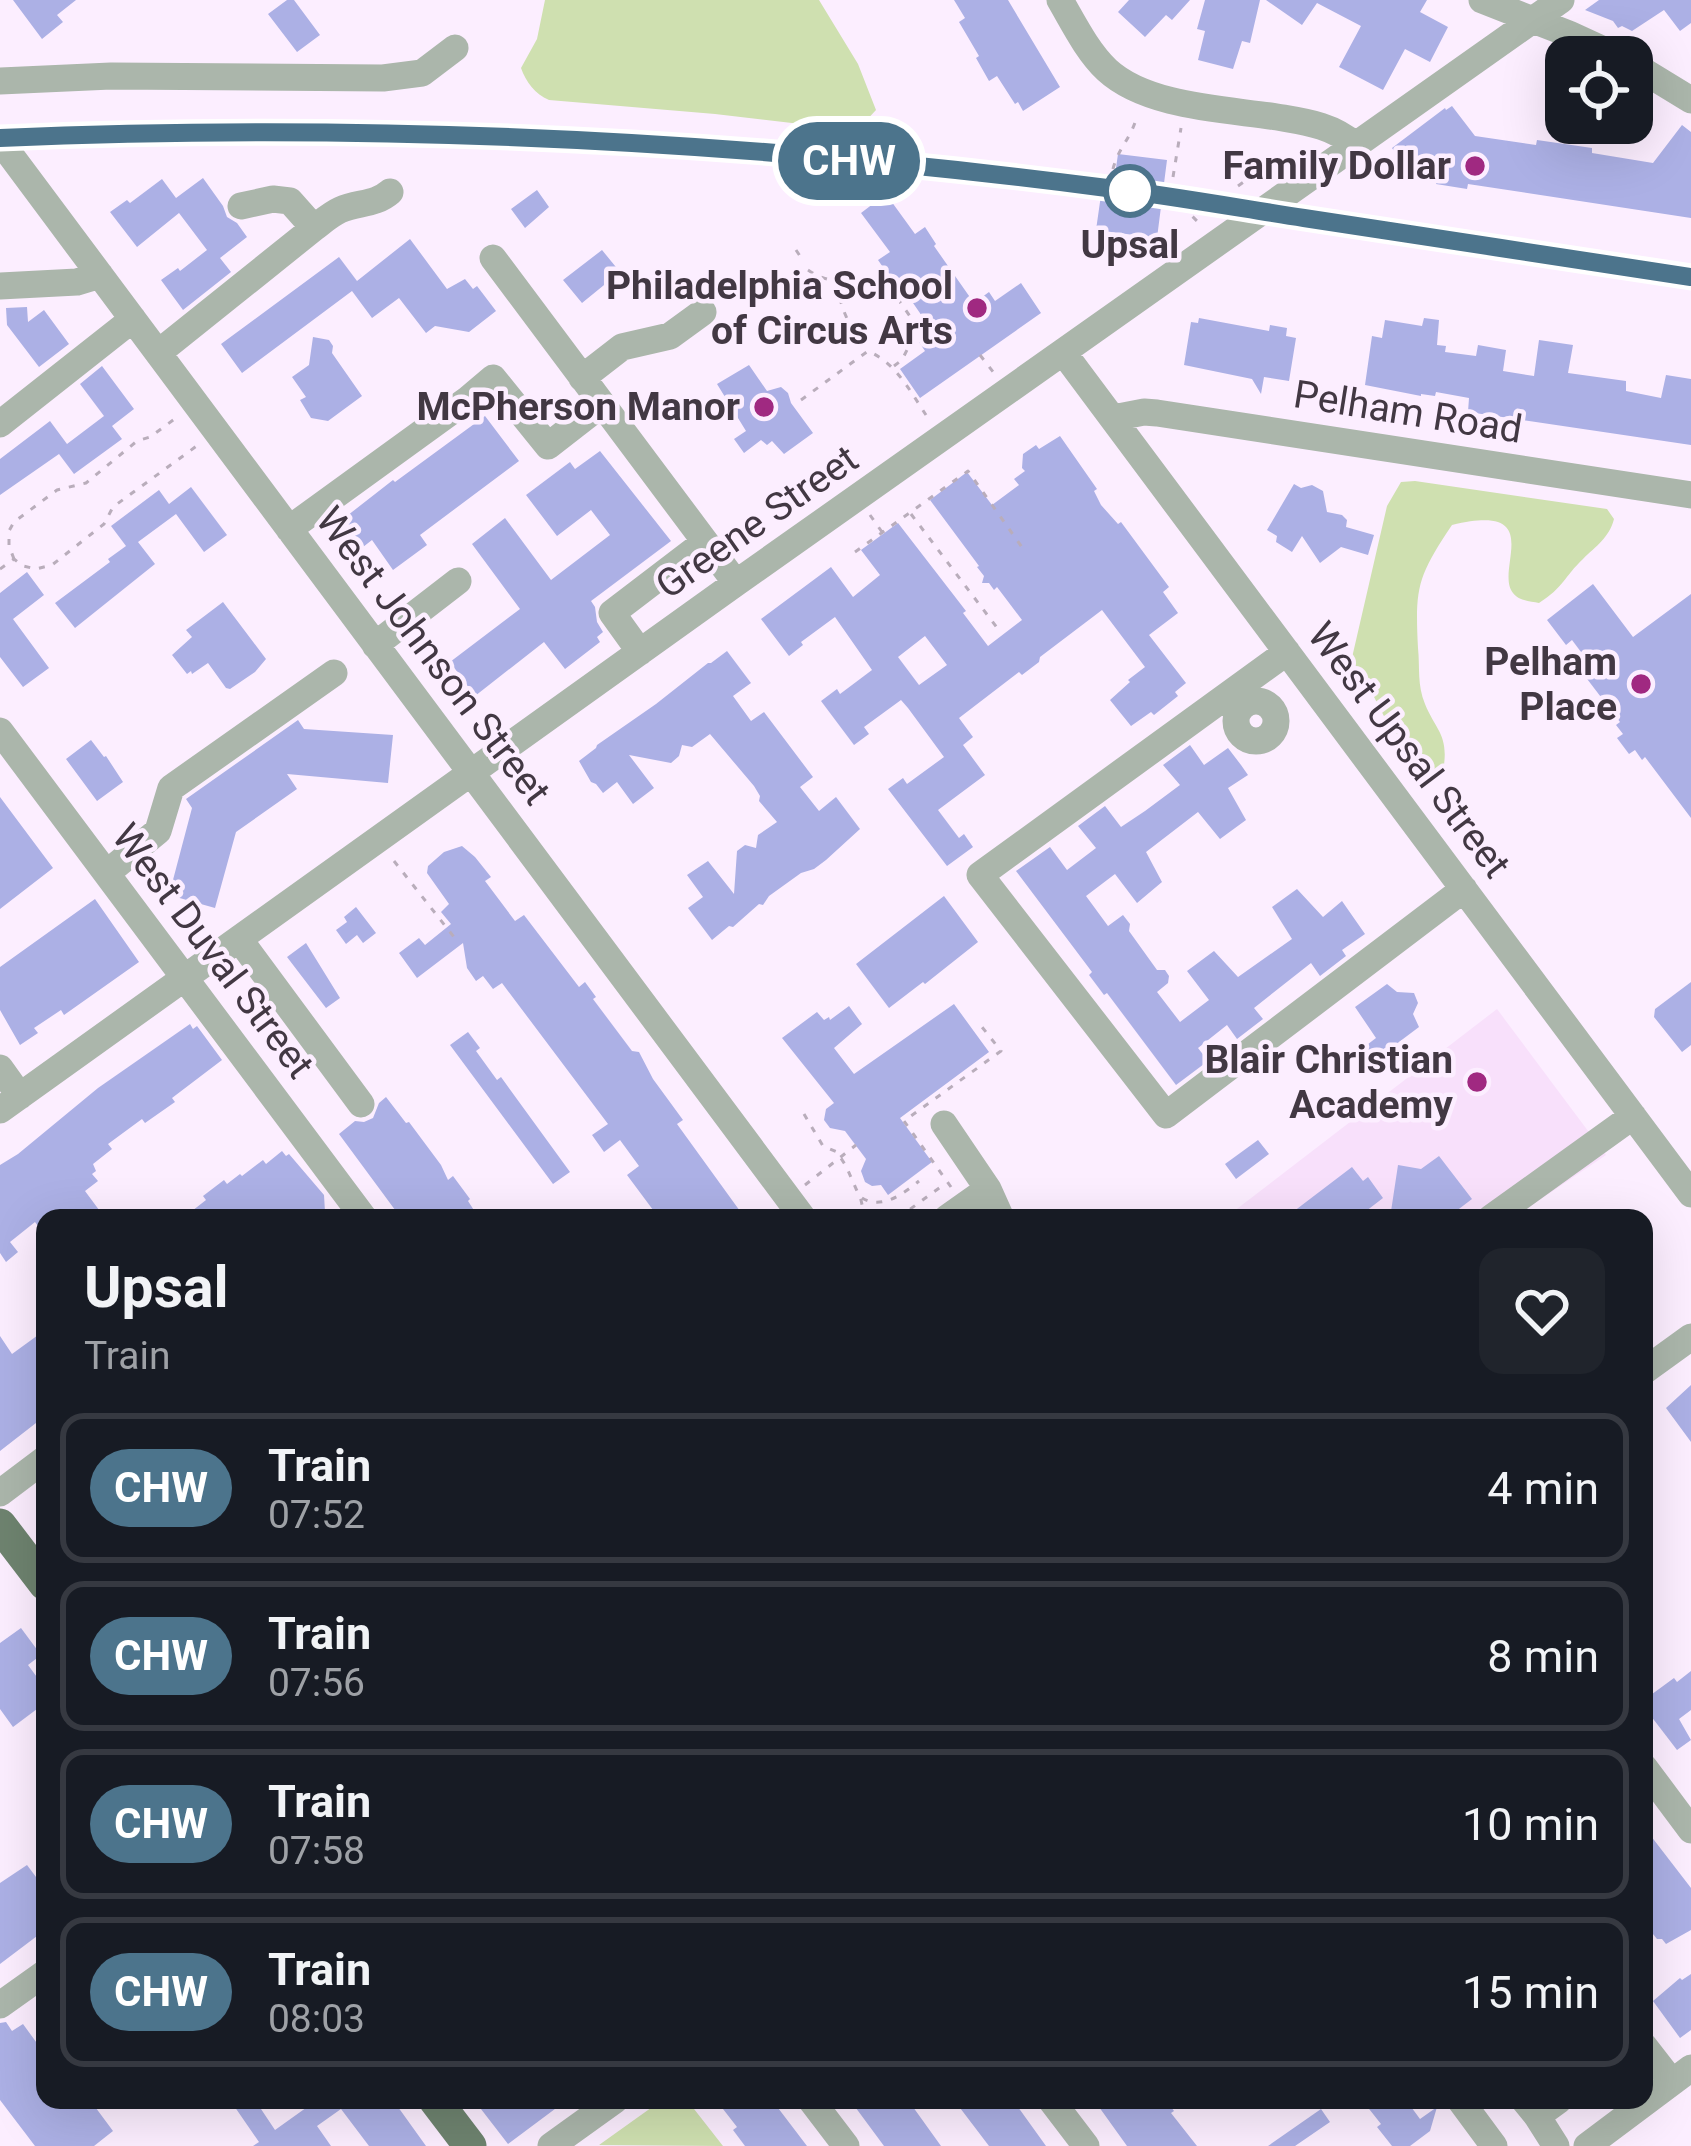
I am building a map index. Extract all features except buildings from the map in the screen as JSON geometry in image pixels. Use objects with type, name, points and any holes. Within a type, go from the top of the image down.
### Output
[{"type":"main road","points":[[0,1525],[36,1572]]},
{"type":"main road","points":[[442,2109],[470,2146]]},
{"type":"street","points":[[1060,0],[1109,71],[1138,88],[1174,100],[1315,123],[1340,133],[1355,146]]},
{"type":"street","points":[[1482,0],[1573,36]]},
{"type":"street","name":"Greene Street","points":[[10,1103],[1561,0]]},
{"type":"street","points":[[0,81],[111,76],[409,76],[422,73],[455,48]]},
{"type":"street","points":[[1653,77],[1691,100]]},
{"type":"street","name":"West Johnson Street","points":[[4,147],[796,1209]]},
{"type":"street","points":[[158,352],[336,211],[379,202],[390,192]]},
{"type":"street","points":[[242,206],[290,201],[314,228]]},
{"type":"street","points":[[493,258],[736,583]]},
{"type":"street","points":[[0,286],[77,282],[100,275]]},
{"type":"street","points":[[582,378],[622,347],[670,336],[703,312]]},
{"type":"street","points":[[0,424],[133,319]]},
{"type":"street","name":"West Upsal Street","points":[[1064,352],[1691,1194]]},
{"type":"street","points":[[289,529],[494,378],[548,446],[602,404]]},
{"type":"street","name":"Pelham Road","points":[[1113,418],[1157,413],[1691,495]]},
{"type":"street","points":[[640,652],[612,613],[705,542]]},
{"type":"street","points":[[375,645],[458,581]]},
{"type":"street","points":[[1287,652],[1239,698],[980,874],[1166,1114],[1464,890]]},
{"type":"street","points":[[107,873],[158,831],[171,788],[334,673]]},
{"type":"street","name":"West Duval Street","points":[[0,731],[357,1209]]},
{"type":"street","points":[[239,939],[361,1104]]},
{"type":"street","points":[[0,1069],[10,1103]]},
{"type":"street","points":[[1504,1209],[1633,1116]]},
{"type":"street","points":[[944,1124],[997,1209]]},
{"type":"street","points":[[960,1209],[988,1189]]},
{"type":"street","points":[[1653,1364],[1691,1337]]},
{"type":"street","points":[[0,1492],[36,1466]]},
{"type":"street","points":[[1653,1779],[1691,1830]]},
{"type":"street","points":[[0,2005],[36,1979]]},
{"type":"street","points":[[1653,2053],[1682,2075],[1653,2096]]},
{"type":"street","points":[[551,2146],[602,2109]]},
{"type":"street","points":[[818,2109],[846,2146]]},
{"type":"street","points":[[1058,2109],[1086,2146]]},
{"type":"street","points":[[1473,2109],[1495,2146]]},
{"type":"street","points":[[1541,2109],[1556,2146]]},
{"type":"street","points":[[1586,2146],[1636,2109]]},
{"type":"path","points":[[1113,169],[1117,154],[1135,130],[1138,113]]},
{"type":"path","points":[[1173,177],[1182,120]]},
{"type":"path","points":[[1238,186],[1268,165],[1278,178]]},
{"type":"path","points":[[1183,206],[1206,230]]},
{"type":"path","points":[[796,250],[802,260]]},
{"type":"path","points":[[808,270],[839,281],[886,282],[895,277]]},
{"type":"path","points":[[839,281],[838,297],[857,338],[868,351],[884,358],[930,420]]},
{"type":"path","points":[[886,282],[921,332]]},
{"type":"path","points":[[892,367],[929,326]]},
{"type":"path","points":[[801,400],[868,351]]},
{"type":"path","points":[[980,356],[994,373]]},
{"type":"path","points":[[182,413],[150,437],[137,440],[86,483],[57,490],[14,522],[9,531],[14,559],[36,569],[52,565],[104,524],[113,507],[204,441]]},
{"type":"path","points":[[855,552],[968,471],[1024,550]]},
{"type":"path","points":[[910,513],[1001,633]]},
{"type":"path","points":[[869,514],[883,532]]},
{"type":"path","points":[[0,569],[14,559]]},
{"type":"path","points":[[390,855],[454,937]]},
{"type":"path","points":[[804,1114],[823,1146],[837,1152],[862,1209]]},
{"type":"path","points":[[804,1186],[856,1145]]},
{"type":"path","points":[[858,1194],[878,1203],[900,1196],[919,1181]]},
{"type":"path","points":[[910,1209],[947,1182]]},
{"type":"shaded area","name":"Blair Christian Academy","points":[[1497,1009],[1606,1155],[1526,1209],[1237,1209]]},
{"type":"green space","points":[[545,0],[819,0],[858,64],[876,110],[863,124],[826,127],[549,100],[532,87],[521,68],[537,39]]},
{"type":"green space","points":[[1401,482],[1607,509],[1614,519],[1602,541],[1539,603],[1513,593],[1508,530],[1481,520],[1452,525],[1425,571],[1417,611],[1421,690],[1444,746],[1444,765],[1434,773],[1424,773],[1353,672],[1351,662],[1387,506]]},
{"type":"green space","points":[[649,2109],[694,2109],[723,2146],[599,2145]]},
{"type":"railway","points":[[0,138],[381,132],[762,153],[1106,187],[1691,277]]},
{"type":"train","name":"CHW","points":[[0,138],[214,131],[381,132],[762,153],[1106,188],[1691,277]]},
{"type":"place","name":"Family Dollar","points":[[1475,166]]},
{"type":"place","name":"Upsal","points":[[1130,191]]},
{"type":"place","name":"Philadelphia School of Circus Arts","points":[[977,308]]},
{"type":"place","name":"McPherson Manor","points":[[764,407]]},
{"type":"place","name":"Pelham Place","points":[[1641,684]]},
{"type":"place","name":"Blair Christian Academy","points":[[1477,1082]]}]
